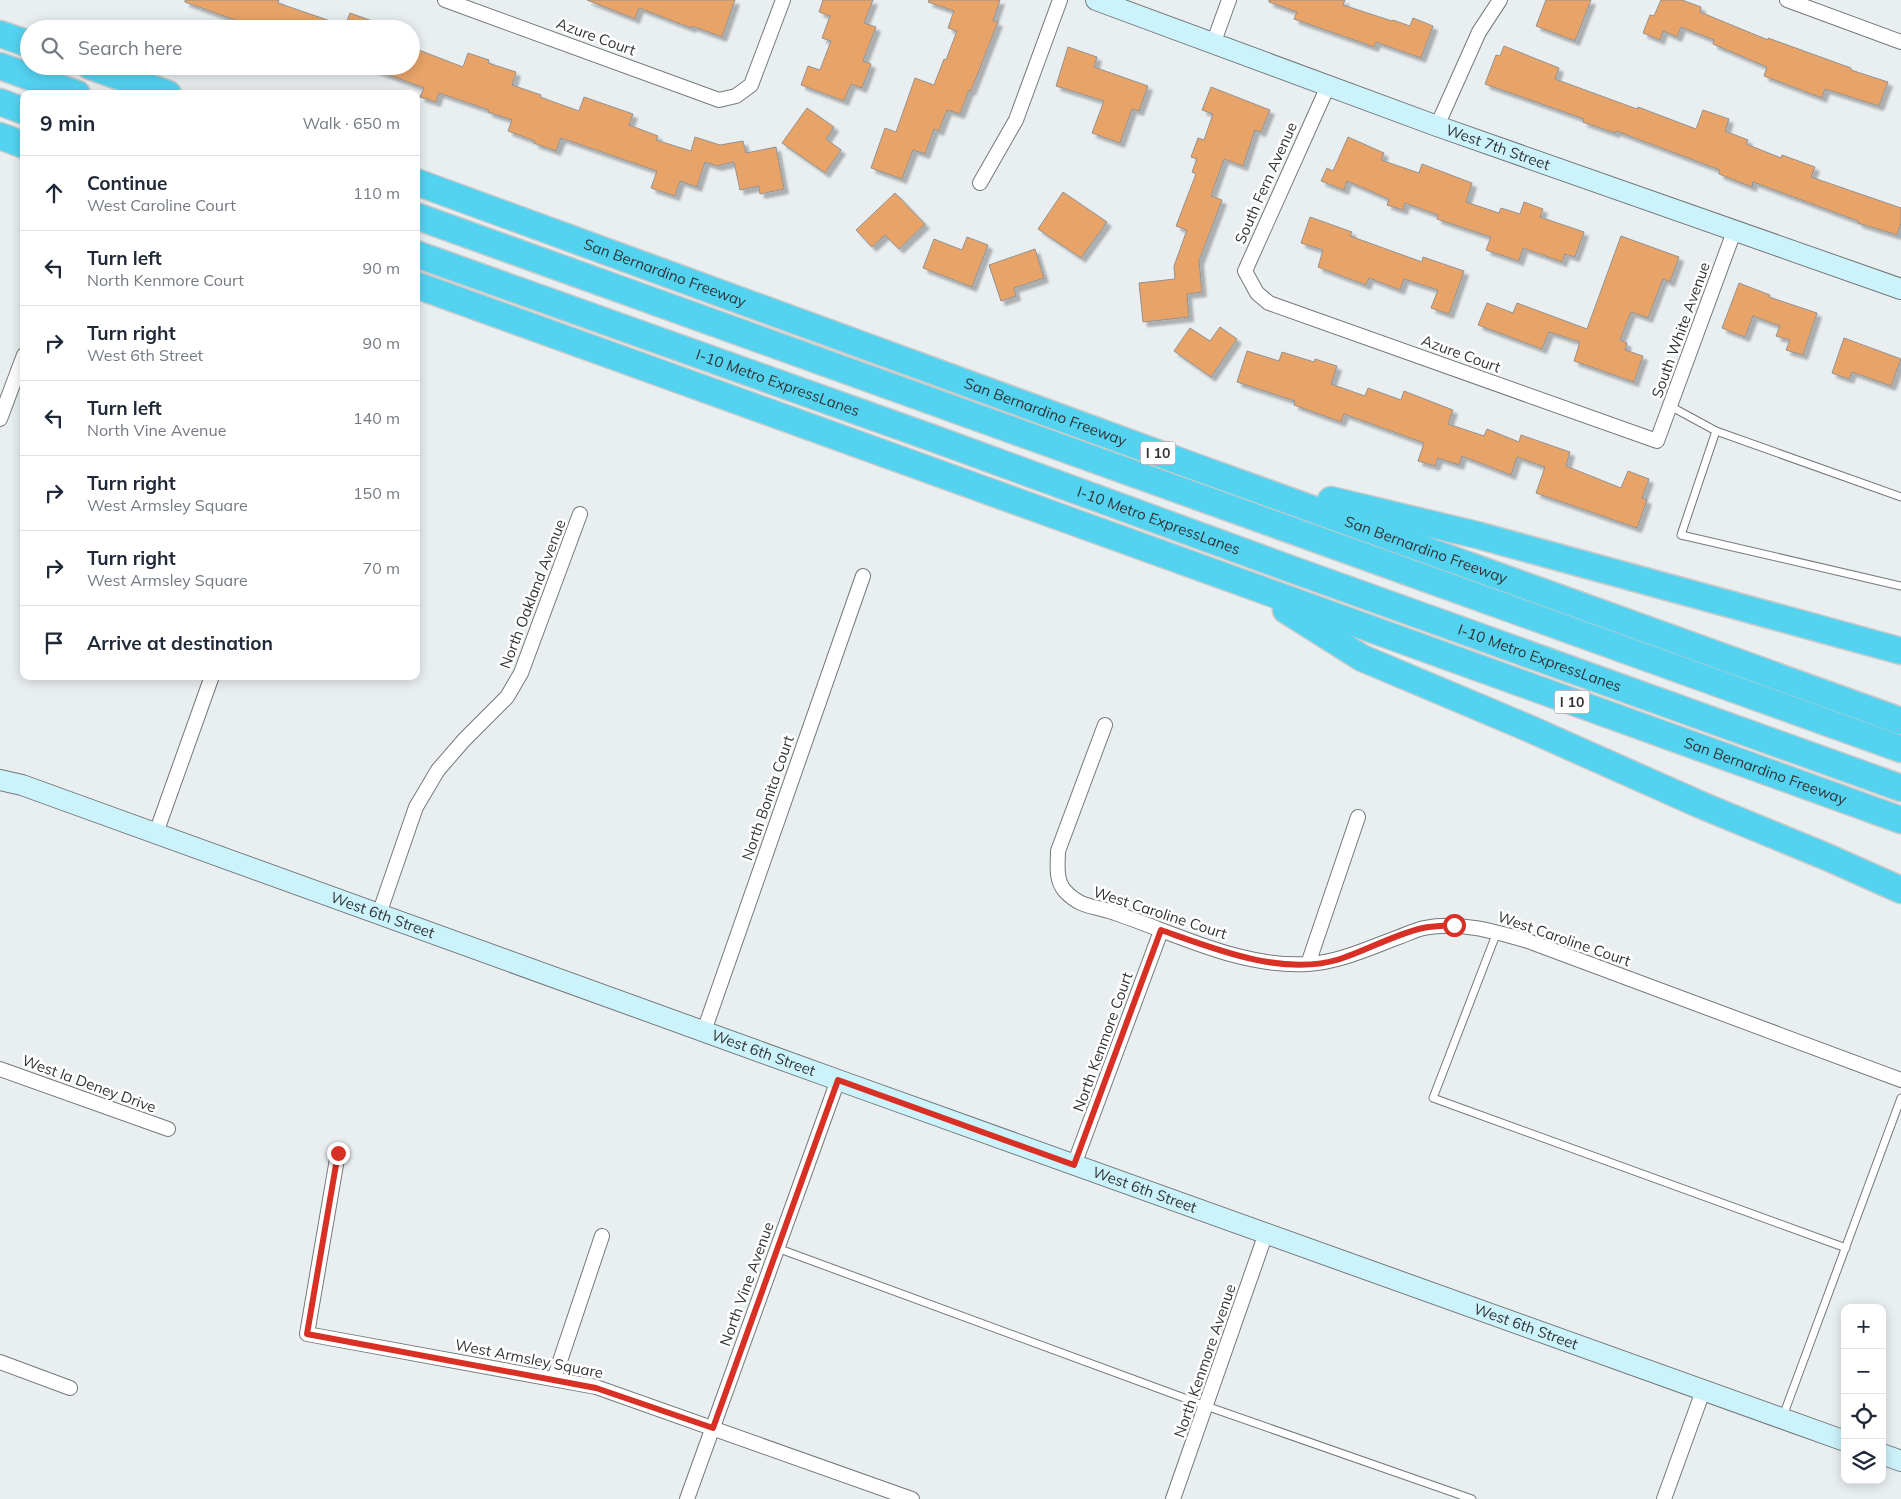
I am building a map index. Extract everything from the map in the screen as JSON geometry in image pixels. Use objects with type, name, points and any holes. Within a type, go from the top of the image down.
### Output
[{"type":"highway","points":[[0,34],[20,41]]},
{"type":"highway","points":[[0,66],[20,73]]},
{"type":"highway","points":[[25,75],[66,90]]},
{"type":"highway","points":[[115,75],[157,90]]},
{"type":"highway","points":[[0,102],[20,110]]},
{"type":"highway","points":[[0,136],[20,143]]},
{"type":"highway","name":"San Bernardino Freeway","points":[[420,183],[1204,470],[1901,721]]},
{"type":"highway","points":[[420,217],[1901,749]]},
{"type":"highway","name":"I-10 Metro ExpressLanes","points":[[420,255],[935,439],[1901,788]]},
{"type":"highway","name":"San Bernardino Freeway","points":[[420,286],[1901,820]]},
{"type":"highway","points":[[1204,470],[1477,535],[1901,651]]},
{"type":"highway","points":[[1243,583],[1362,658],[1901,890]]},
{"type":"street","name":"Azure Court","points":[[445,0],[719,100],[736,96],[750,85],[783,0]]},
{"type":"street","points":[[980,183],[1016,120],[1060,0]]},
{"type":"street","name":"West 7th Street","points":[[1096,0],[1437,126],[1735,229],[1901,289]]},
{"type":"street","points":[[1213,44],[1229,0]]},
{"type":"street","points":[[1437,126],[1479,32],[1500,0]]},
{"type":"street","points":[[1787,0],[1901,42]]},
{"type":"street","name":"South Fern Avenue","points":[[1257,293],[1245,271],[1328,86]]},
{"type":"street","name":"South White Avenue","points":[[1657,441],[1735,229]]},
{"type":"street","name":"Azure Court","points":[[1257,293],[1269,303],[1657,441]]},
{"type":"street","points":[[0,419],[20,365]]},
{"type":"street","name":"North Oakland Avenue","points":[[379,914],[416,808],[433,778],[464,740],[507,697],[521,673],[580,514]]},
{"type":"street","name":"North Bonita Court","points":[[704,1031],[863,576]]},
{"type":"street","points":[[156,833],[211,680]]},
{"type":"street","name":"West Caroline Court","points":[[1105,725],[1058,851],[1057,872],[1063,889],[1079,904],[1114,912],[1226,952],[1264,962],[1308,964],[1339,959],[1423,928],[1454,925],[1497,932],[1537,945],[1901,1080]]},
{"type":"street","name":"West 6th Street","points":[[0,772],[22,785]]},
{"type":"street","name":"West 6th Street","points":[[0,780],[22,785],[156,833],[1841,1440]]},
{"type":"street","points":[[1308,964],[1358,817]]},
{"type":"street","name":"North Kenmore Court","points":[[1074,1165],[1161,930]]},
{"type":"street","name":"West la Deney Drive","points":[[0,1069],[168,1129]]},
{"type":"street","name":"North Vine Avenue","points":[[687,1499],[838,1080]]},
{"type":"street","name":"West Armsley Square","points":[[338,1153],[307,1334],[596,1388],[912,1499]]},
{"type":"street","name":"North Kenmore Avenue","points":[[1173,1499],[1266,1234]]},
{"type":"street","points":[[554,1379],[602,1236]]},
{"type":"street","points":[[0,1362],[70,1388]]},
{"type":"street","points":[[1664,1499],[1702,1391]]},
{"type":"street","points":[[1886,1455],[1901,1461]]},
{"type":"lane","points":[[1670,406],[1716,432],[1901,497]]},
{"type":"lane","points":[[1716,432],[1681,535],[1901,586]]},
{"type":"lane","points":[[1497,932],[1434,1098],[1846,1248]]},
{"type":"lane","points":[[1782,1419],[1901,1098]]},
{"type":"lane","points":[[777,1248],[1206,1406],[1472,1499]]},
{"type":"building","points":[[185,0],[279,0],[278,3],[328,20],[235,20],[185,2]]},
{"type":"building","points":[[587,0],[735,0],[722,37],[692,26],[691,28],[639,8],[635,19]]},
{"type":"building","points":[[823,0],[873,0],[864,23],[876,27],[863,61],[871,64],[862,88],[851,84],[844,101],[801,85],[808,66],[820,70],[831,41],[822,38],[830,16],[819,12]]},
{"type":"building","points":[[929,0],[1000,0],[993,21],[998,22],[960,114],[947,110],[939,131],[934,129],[925,154],[913,150],[902,179],[871,168],[885,128],[896,132],[915,78],[934,85],[957,31],[948,28],[954,11],[928,2]]},
{"type":"building","points":[[1269,0],[1345,0],[1343,5],[1392,21],[1410,26],[1413,18],[1433,26],[1421,58],[1376,42],[1374,47],[1294,19],[1297,12],[1269,2]]},
{"type":"building","points":[[1546,0],[1591,0],[1575,41],[1536,26]]},
{"type":"building","points":[[1661,0],[1682,0],[1701,7],[1700,12],[1768,40],[1768,38],[1888,82],[1879,106],[1825,89],[1822,98],[1764,76],[1767,67],[1713,44],[1714,40],[1681,27],[1677,37],[1663,31],[1660,40],[1643,33],[1650,15],[1654,16]]},
{"type":"building","points":[[350,13],[370,20],[347,20]]},
{"type":"building","points":[[1504,46],[1559,68],[1555,79],[1696,129],[1703,110],[1729,119],[1725,131],[1748,140],[1746,144],[1781,158],[1782,155],[1815,167],[1811,177],[1901,208],[1901,223],[1897,235],[1858,223],[1858,221],[1753,182],[1752,187],[1719,174],[1720,170],[1616,131],[1615,133],[1583,122],[1584,119],[1485,84],[1496,55],[1500,56]]},
{"type":"building","points":[[1068,47],[1097,57],[1094,67],[1148,86],[1139,111],[1132,109],[1120,143],[1092,133],[1104,101],[1056,86]]},
{"type":"building","points":[[420,50],[463,67],[468,53],[489,60],[488,63],[516,72],[512,85],[579,111],[584,97],[633,114],[629,125],[658,136],[656,140],[691,151],[695,137],[720,145],[743,141],[746,153],[776,147],[784,189],[760,194],[759,186],[740,190],[734,162],[717,166],[705,162],[697,187],[680,181],[675,196],[651,188],[657,171],[561,138],[556,151],[508,131],[512,120],[488,112],[489,110],[439,93],[436,102],[420,97],[424,88],[389,75],[420,75]]},
{"type":"building","points":[[1211,87],[1270,110],[1261,132],[1255,130],[1243,166],[1224,159],[1211,196],[1222,200],[1199,261],[1202,292],[1187,294],[1189,317],[1143,322],[1139,283],[1175,279],[1174,266],[1187,230],[1176,226],[1196,174],[1192,172],[1197,159],[1191,157],[1198,138],[1204,140],[1213,114],[1202,110]]},
{"type":"building","points":[[807,108],[834,127],[826,139],[841,150],[825,173],[782,143]]},
{"type":"building","points":[[1348,137],[1384,153],[1381,160],[1419,173],[1422,164],[1472,183],[1466,202],[1499,213],[1501,208],[1520,214],[1524,202],[1543,209],[1540,217],[1584,232],[1575,257],[1565,254],[1562,262],[1523,248],[1519,261],[1486,250],[1491,237],[1437,219],[1438,215],[1405,203],[1403,210],[1387,205],[1389,199],[1347,181],[1344,190],[1321,181],[1327,168],[1333,171]]},
{"type":"building","points":[[1063,192],[1107,222],[1081,258],[1038,229]]},
{"type":"building","points":[[895,193],[925,224],[899,249],[885,235],[872,247],[856,230]]},
{"type":"building","points":[[1310,217],[1352,232],[1350,236],[1422,262],[1423,257],[1464,271],[1449,314],[1431,308],[1438,290],[1404,279],[1400,290],[1369,278],[1366,285],[1318,267],[1323,250],[1301,243]]},
{"type":"building","points":[[1621,236],[1679,257],[1670,282],[1663,279],[1648,318],[1631,312],[1620,340],[1627,343],[1625,350],[1643,356],[1634,382],[1574,361],[1580,342],[1549,332],[1542,349],[1478,325],[1487,303],[1513,313],[1517,303],[1587,329]]},
{"type":"building","points":[[967,237],[988,245],[972,287],[923,268],[934,239],[962,250]]},
{"type":"building","points":[[1035,249],[1044,278],[1014,288],[1016,296],[1001,301],[989,265]]},
{"type":"building","points":[[1739,283],[1770,295],[1769,297],[1817,313],[1803,355],[1786,350],[1790,340],[1776,336],[1780,326],[1753,316],[1745,337],[1722,328]]},
{"type":"building","points":[[1220,327],[1237,339],[1211,377],[1174,351],[1190,328],[1210,341]]},
{"type":"building","points":[[1844,338],[1901,359],[1891,386],[1852,372],[1849,379],[1832,373]]},
{"type":"building","points":[[1247,351],[1279,361],[1282,352],[1314,362],[1315,359],[1337,366],[1331,384],[1365,396],[1368,388],[1401,400],[1404,391],[1453,410],[1448,424],[1484,436],[1487,429],[1519,442],[1521,435],[1570,452],[1566,466],[1621,488],[1628,471],[1649,479],[1642,498],[1647,500],[1637,528],[1536,493],[1545,467],[1517,457],[1511,475],[1462,456],[1459,465],[1438,458],[1435,466],[1418,461],[1424,443],[1344,414],[1341,422],[1294,405],[1295,401],[1237,382]]},
{"type":"route","points":[[338,1153],[307,1334],[596,1388],[713,1428],[838,1080],[1074,1165],[1161,930],[1226,952],[1264,962],[1308,964],[1339,959],[1423,928],[1454,925]]}]
